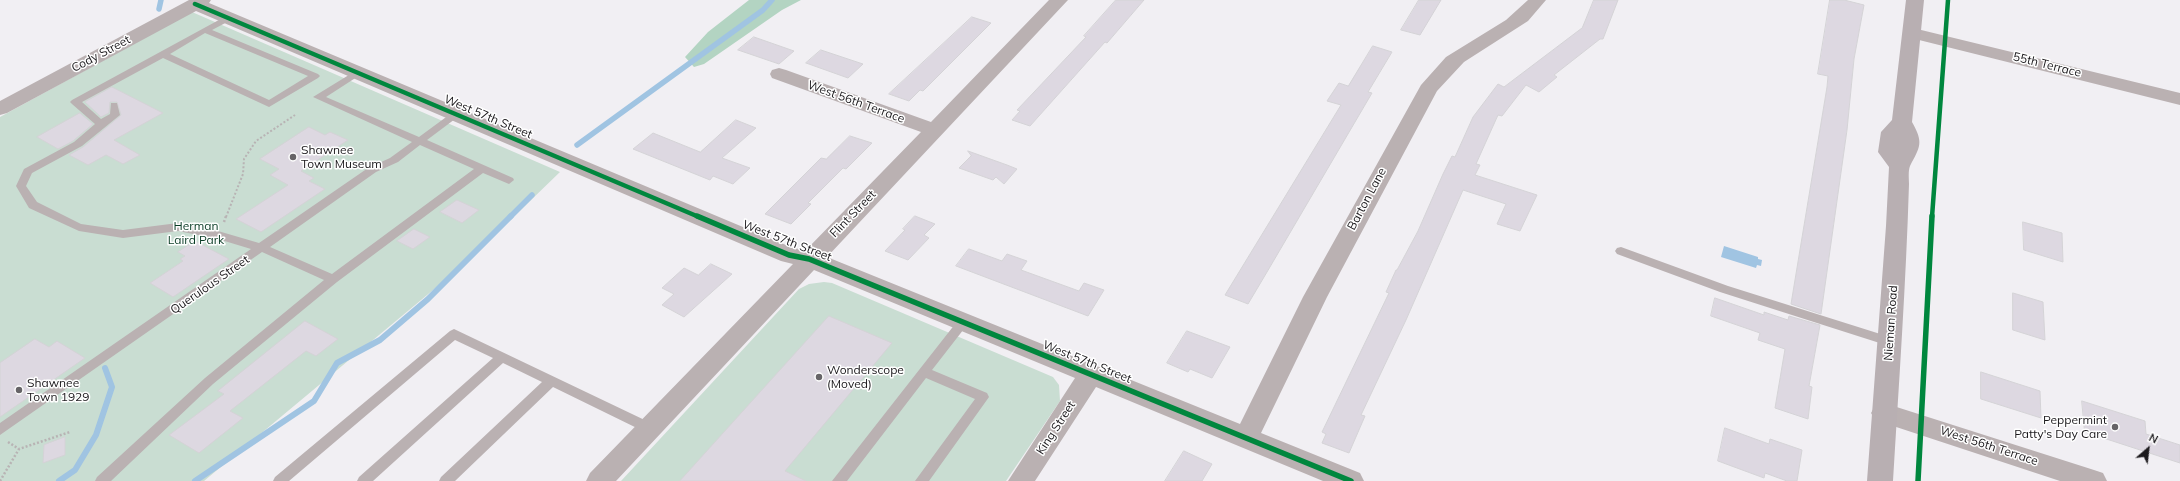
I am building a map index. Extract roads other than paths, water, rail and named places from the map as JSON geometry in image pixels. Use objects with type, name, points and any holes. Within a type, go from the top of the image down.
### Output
[{"type":"main road","name":"Nieman Road","points":[[1880,481],[1897,226],[1899,166],[1908,157],[1910,136],[1902,122],[1913,33],[1915,0]]},
{"type":"street","name":"Flint Street","points":[[599,481],[1059,0]]},
{"type":"street","name":"Barton Lane","points":[[1246,438],[1315,296],[1428,89],[1442,71],[1462,55],[1515,22],[1536,0]]},
{"type":"street","name":"West 57th Street","points":[[198,2],[228,18],[789,255],[810,259],[1351,481]]},
{"type":"street","name":"Cody Street","points":[[0,108],[198,2]]},
{"type":"street","name":"55th Terrace","points":[[1913,33],[2180,99]]},
{"type":"street","name":"West 56th Terrace","points":[[779,74],[934,130]]},
{"type":"street","name":"King Street","points":[[1021,481],[1091,375]]},
{"type":"street","name":"West 56th Terrace","points":[[1884,413],[2094,481]]},
{"type":"lane","points":[[101,124],[75,102],[228,18]]},
{"type":"lane","points":[[163,54],[269,104],[315,76],[205,30]]},
{"type":"lane","points":[[357,72],[318,97],[509,180]]},
{"type":"lane","points":[[114,105],[115,115],[101,124],[78,144],[28,171],[21,186],[33,204],[79,227],[122,234],[178,227],[218,235],[262,248],[333,279]]},
{"type":"lane","name":"Querulous Street","points":[[0,430],[372,170],[394,160],[456,114]]},
{"type":"lane","points":[[102,481],[209,381],[333,279],[482,168]]},
{"type":"lane","points":[[1621,250],[1724,289],[1889,341]]},
{"type":"lane","points":[[839,481],[963,322]]},
{"type":"lane","points":[[280,481],[454,334],[649,428]]},
{"type":"lane","points":[[364,481],[502,357]]},
{"type":"lane","points":[[922,481],[983,398],[924,372]]},
{"type":"lane","points":[[446,481],[551,381]]},
{"type":"water","points":[[1724,246],[1758,257],[1758,259],[1762,260],[1761,266],[1757,265],[1756,268],[1721,257]]},
{"type":"waterway","points":[[159,9],[161,0]]},
{"type":"waterway","points":[[577,145],[763,10],[772,0]]},
{"type":"waterway","points":[[195,481],[314,401],[337,363],[380,340],[428,299],[532,195]]},
{"type":"waterway","points":[[59,481],[75,470],[96,435],[112,387],[105,368]]},
{"type":"place","name":"Shawnee Town Museum","points":[[293,157]]},
{"type":"place","name":"Wonderscope (Moved)","points":[[819,377]]},
{"type":"place","name":"Shawnee Town 1929","points":[[19,390]]},
{"type":"place","name":"Peppermint Patty's Day Care","points":[[2115,427]]},
{"type":"park label","name":"Herman Laird Park","points":[[196,233]]}]
